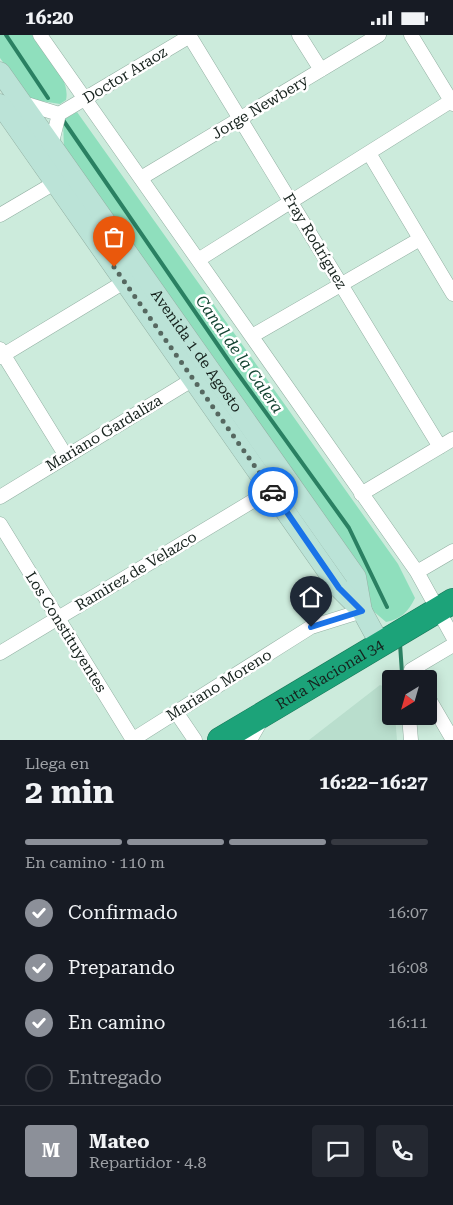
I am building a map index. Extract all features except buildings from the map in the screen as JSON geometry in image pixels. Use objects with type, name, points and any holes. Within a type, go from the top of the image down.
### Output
[{"type":"highway","name":"Ruta Nacional 34","points":[[220,740],[448,602]]},
{"type":"street","points":[[40,35],[417,572],[448,602],[453,637]]},
{"type":"street","name":"Doctor Araoz","points":[[59,115],[189,35]]},
{"type":"street","name":"Fray Rodríguez","points":[[189,35],[440,447]]},
{"type":"street","points":[[299,35],[321,70]]},
{"type":"street","name":"Jorge Newbery","points":[[140,178],[380,35]]},
{"type":"street","points":[[198,259],[452,103],[411,35]]},
{"type":"street","name":"Avenida 1 de Agosto","points":[[0,72],[51,146],[62,178],[124,282],[201,374],[271,490],[339,588],[362,611],[380,644]]},
{"type":"street","points":[[20,102],[59,115],[51,146]]},
{"type":"street","name":"Avenida 1 de Agosto","points":[[0,104],[62,178],[201,374],[356,577],[362,611]]},
{"type":"street","points":[[369,153],[453,294]]},
{"type":"street","points":[[0,215],[62,178]]},
{"type":"street","points":[[252,336],[420,239]]},
{"type":"street","points":[[66,456],[1,354],[124,282]]},
{"type":"street","name":"Mariano Gardaliza","points":[[0,497],[201,374]]},
{"type":"street","points":[[361,494],[453,439]]},
{"type":"street","name":"Ramirez de Velazco","points":[[0,653],[271,490]]},
{"type":"street","name":"Los Constituyentes","points":[[0,524],[132,740]]},
{"type":"street","points":[[417,572],[453,551]]},
{"type":"street","name":"Mariano Moreno","points":[[132,740],[311,627],[362,611]]},
{"type":"street","points":[[420,670],[453,645]]},
{"type":"street","points":[[176,712],[195,740]]},
{"type":"street","points":[[250,740],[265,713]]},
{"type":"street","points":[[438,714],[453,740]]},
{"type":"street","points":[[410,725],[411,740]]},
{"type":"shaded area","points":[[380,685],[382,686],[382,725],[396,725],[397,740],[309,740]]},
{"type":"green space","points":[[0,35],[32,35],[61,74],[66,92],[66,100],[60,104],[29,99],[0,58]]},
{"type":"green space","points":[[77,112],[398,564],[415,598],[407,611],[400,617],[386,622],[365,604],[64,150],[63,120]]},
{"type":"waterway","name":"Canal de la Calera","points":[[6,35],[48,98]]},
{"type":"waterway","name":"Canal de la Calera","points":[[63,120],[233,367],[349,528],[387,607]]},
{"type":"waterway","name":"Canal de la Calera","points":[[400,644],[402,670]]},
{"type":"way so far","points":[[114,267],[273,492]]},
{"type":"route","points":[[273,492],[339,588],[362,611],[311,627]]}]
